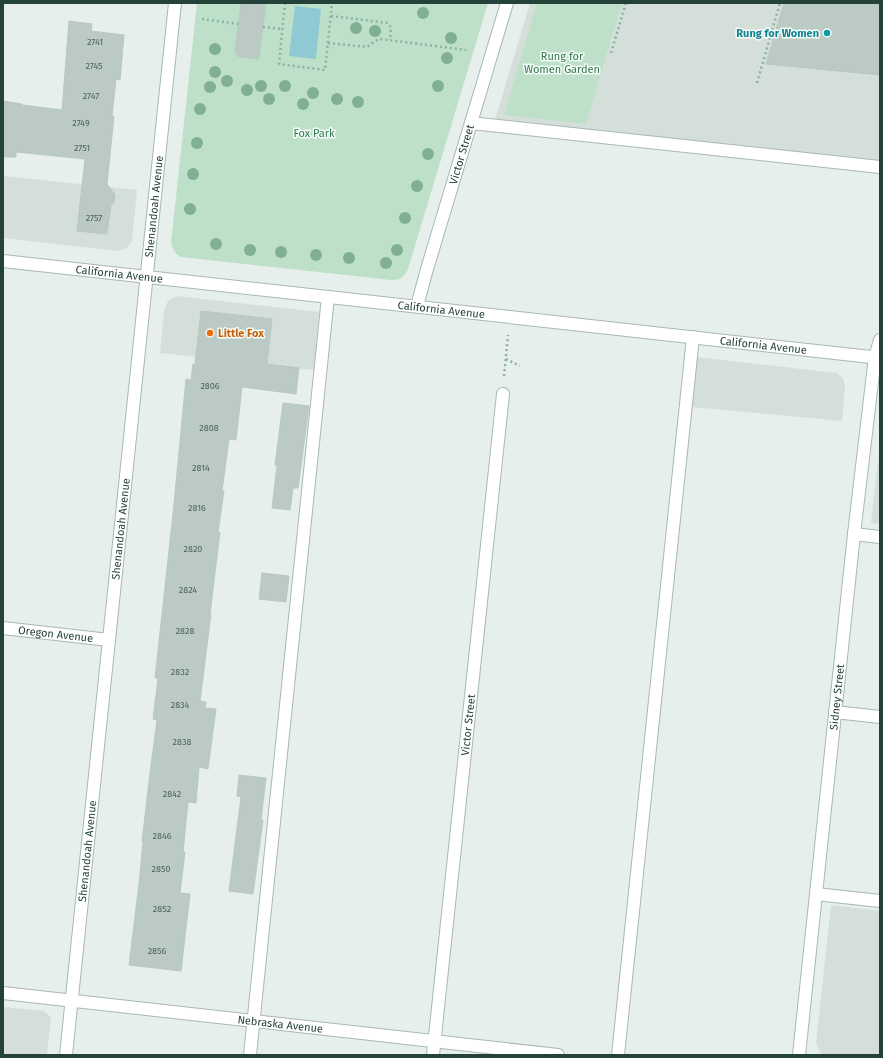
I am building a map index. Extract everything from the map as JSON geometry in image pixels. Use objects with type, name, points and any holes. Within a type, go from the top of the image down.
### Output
[{"type":"street","name":"Shenandoah Avenue","points":[[66,1055],[175,3]]},
{"type":"street","name":"Victor Street","points":[[417,306],[507,3]]},
{"type":"street","points":[[471,123],[880,167]]},
{"type":"street","name":"California Avenue","points":[[3,261],[877,358]]},
{"type":"street","points":[[250,1055],[328,297]]},
{"type":"street","points":[[618,1055],[693,337]]},
{"type":"street","name":"Sidney Street","points":[[798,1055],[854,534],[880,340]]},
{"type":"street","name":"Victor Street","points":[[433,1055],[503,394]]},
{"type":"street","points":[[854,534],[880,537]]},
{"type":"street","name":"Oregon Avenue","points":[[3,628],[109,640]]},
{"type":"street","points":[[835,712],[880,717]]},
{"type":"street","points":[[816,894],[880,901]]},
{"type":"street","name":"Nebraska Avenue","points":[[3,993],[558,1055]]},
{"type":"path","points":[[285,3],[279,64],[325,70],[332,3]]},
{"type":"path","points":[[611,53],[626,3]]},
{"type":"path","points":[[757,83],[780,3]]},
{"type":"path","points":[[331,16],[381,21],[387,23],[391,27],[390,40]]},
{"type":"path","points":[[202,20],[238,24]]},
{"type":"path","points":[[263,27],[282,29]]},
{"type":"path","points":[[328,43],[367,47],[380,39],[466,50]]},
{"type":"path","points":[[503,394],[510,317]]},
{"type":"path","points":[[506,359],[520,366]]},
{"type":"shaded area","points":[[530,3],[880,3],[880,164],[495,120]]},
{"type":"shaded area","points":[[3,176],[137,190],[132,241],[127,248],[118,251],[3,238]]},
{"type":"shaded area","points":[[177,296],[319,312],[314,370],[160,353],[164,310],[168,301]]},
{"type":"shaded area","points":[[696,357],[836,373],[843,378],[845,386],[842,421],[692,407]]},
{"type":"shaded area","points":[[880,442],[880,524],[871,523]]},
{"type":"shaded area","points":[[831,905],[880,911],[880,1055],[823,1055],[816,1043]]},
{"type":"shaded area","points":[[3,1007],[44,1011],[51,1017],[47,1055],[3,1055]]},
{"type":"green space","name":"Fox Park","points":[[197,3],[488,3],[408,269],[402,278],[391,280],[181,257],[174,252],[171,243]]},
{"type":"green space","name":"Rung for Women Garden","points":[[537,3],[622,3],[586,124],[504,115]]},
{"type":"water","points":[[295,6],[321,9],[316,59],[289,56]]},
{"type":"building","points":[[241,3],[266,3],[258,59],[237,56],[238,53],[235,53]]},
{"type":"building","name":"Rung for Women","points":[[784,3],[880,3],[880,75],[766,64]]},
{"type":"building","points":[[69,21],[92,24],[91,31],[124,35],[120,80],[116,79],[112,116],[114,116],[107,184],[115,195],[114,203],[111,205],[107,234],[77,231],[85,159],[16,152],[16,157],[3,157],[3,101],[62,110]]},
{"type":"building","points":[[201,311],[272,319],[267,364],[299,368],[296,394],[242,387],[236,440],[229,439],[222,491],[224,491],[218,532],[220,532],[211,614],[200,701],[206,702],[205,708],[216,709],[208,769],[199,767],[196,803],[188,802],[183,852],[185,852],[180,893],[190,894],[181,971],[129,965],[157,720],[153,719],[158,678],[155,678],[186,379],[191,380],[193,364],[195,364]]},
{"type":"building","points":[[283,403],[309,406],[298,488],[293,488],[290,510],[272,508],[277,465],[275,465]]},
{"type":"building","points":[[262,573],[289,576],[286,602],[259,599]]},
{"type":"building","points":[[239,775],[266,778],[261,820],[263,820],[253,894],[229,891],[241,797],[237,796]]},
{"type":"place","name":"Rung for Women","points":[[827,33]]},
{"type":"place","name":"Little Fox","points":[[210,333]]}]
